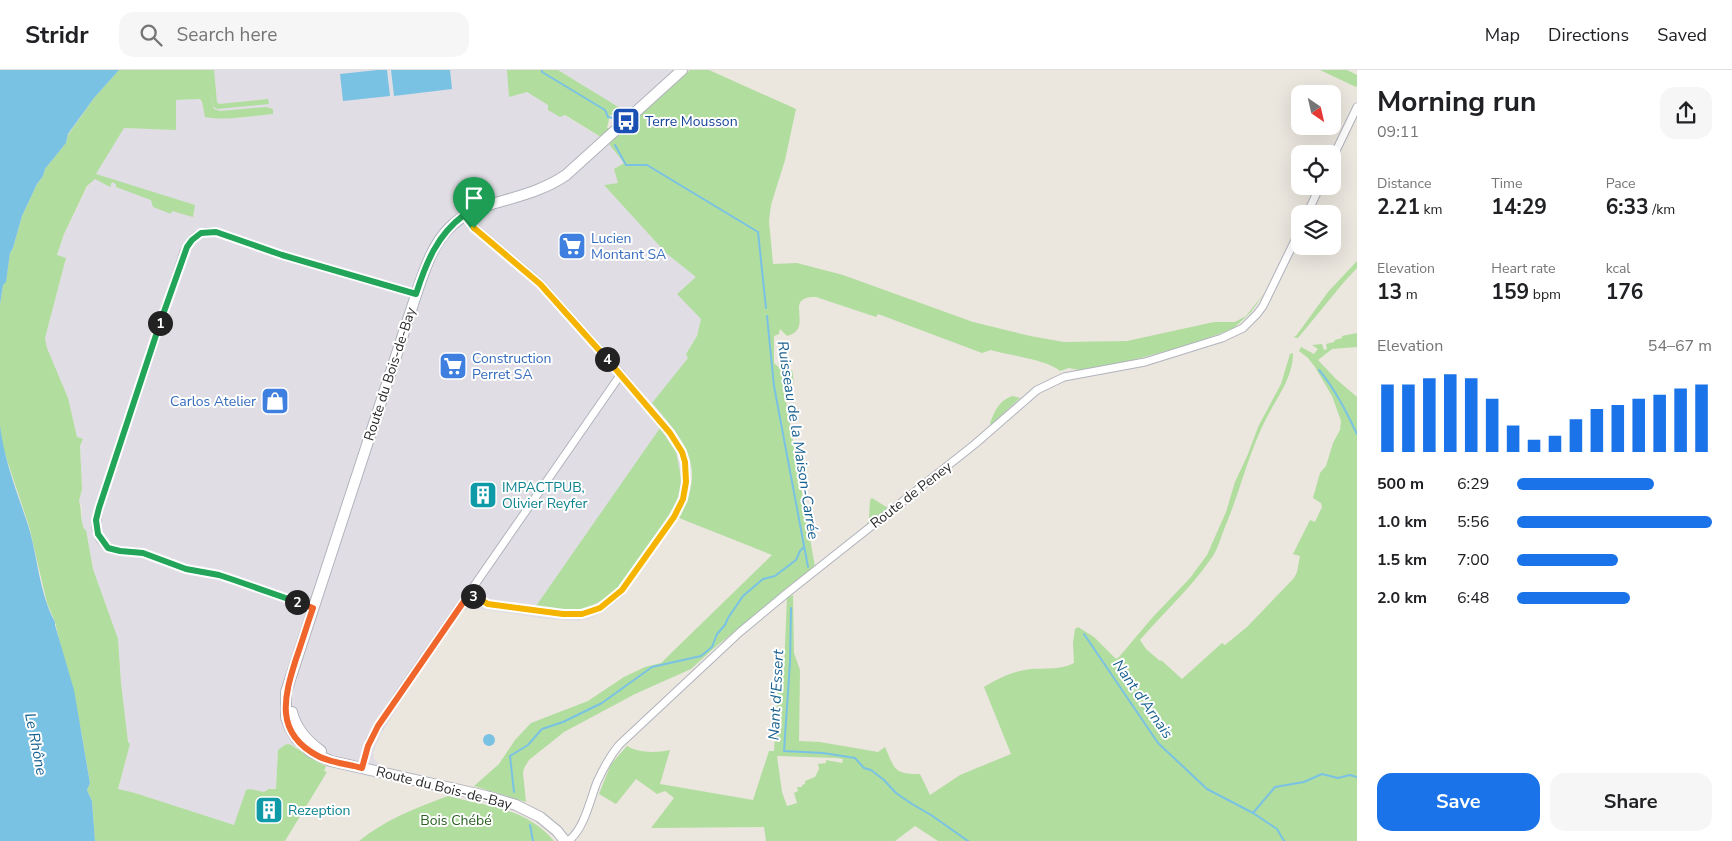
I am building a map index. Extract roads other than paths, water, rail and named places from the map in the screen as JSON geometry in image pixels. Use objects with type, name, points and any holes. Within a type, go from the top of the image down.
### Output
[{"type":"main road","name":"Route du Bois-de-Bay","points":[[566,841],[540,817],[516,805],[486,796],[332,761],[319,756],[306,748],[296,738],[290,728],[285,711],[286,692],[424,270],[436,245],[446,230],[464,215],[484,206],[535,191],[556,182],[682,70]]},
{"type":"street","points":[[1339,145],[1357,107]]},
{"type":"street","points":[[464,215],[474,228],[540,284],[621,374],[670,433],[684,458],[686,470],[686,488],[674,517],[622,590],[606,605],[575,615],[488,604],[469,594]]},
{"type":"street","points":[[313,608],[219,575],[186,569],[136,552],[114,550],[104,544],[98,534],[96,520],[99,508],[187,247],[197,235],[210,231],[216,232],[282,255],[416,294]]},
{"type":"street","name":"Route de Peney","points":[[566,841],[578,832],[598,781],[620,745],[717,653],[780,599],[1046,385],[1060,378],[1075,374],[1137,364],[1190,349],[1227,336],[1243,328],[1257,314],[1266,300],[1291,249]]},
{"type":"street","points":[[362,768],[368,746],[378,726],[621,374]]},
{"type":"water","points":[[0,70],[119,70],[94,98],[68,134],[66,143],[45,169],[43,176],[37,184],[22,216],[10,253],[6,282],[3,285],[0,305]]},
{"type":"water","points":[[387,70],[390,96],[343,101],[340,74]]},
{"type":"water","points":[[391,70],[450,70],[452,89],[394,96]]},
{"type":"water","name":"Le Rhône","points":[[0,425],[15,488],[28,525],[45,599],[55,622],[74,690],[90,783],[87,790],[92,801],[95,841],[0,841]]},
{"type":"water","points":[[487,734],[491,734],[495,740],[491,746],[487,746],[483,742],[483,738]]},
{"type":"waterway","name":"Ruisseau de la Maison-Carrée","points":[[542,70],[542,72],[605,110],[608,117],[613,118]]},
{"type":"waterway","name":"Ruisseau de la Maison-Carrée","points":[[615,145],[626,165],[647,165],[758,232],[766,308]]},
{"type":"waterway","name":"Ruisseau de la Maison-Carrée","points":[[767,316],[774,386],[808,567]]},
{"type":"waterway","points":[[1319,370],[1335,393],[1357,434]]},
{"type":"waterway","points":[[514,792],[510,756],[528,745],[542,729],[563,722],[602,703],[652,667],[701,656],[712,647],[717,634],[725,625],[743,596],[763,579],[775,576],[796,560],[804,547]]},
{"type":"waterway","name":"Nant d'Essert","points":[[791,608],[790,662],[784,751],[823,753],[855,758],[864,768],[871,770],[884,780],[896,793],[968,841]]},
{"type":"waterway","name":"Nant d'Arnais","points":[[1084,634],[1158,743],[1207,789],[1253,813],[1277,829],[1284,841]]},
{"type":"waterway","points":[[1253,813],[1275,787],[1304,782],[1322,774],[1338,778],[1350,775],[1357,777]]},
{"type":"waterway","points":[[530,825],[533,841]]},
{"type":"place","name":"Terre Mousson","points":[[626,121]]},
{"type":"place","name":"Lucien Montant SA","points":[[572,246]]},
{"type":"place","name":"Construction Perret SA","points":[[453,366]]},
{"type":"place","name":"Carlos Atelier","points":[[275,401]]},
{"type":"place","name":"IMPACTPUB, Olivier Reyfer","points":[[483,495]]},
{"type":"place","name":"Rezeption","points":[[269,810]]},
{"type":"park label","name":"Bois Chébé","points":[[456,820]]}]
